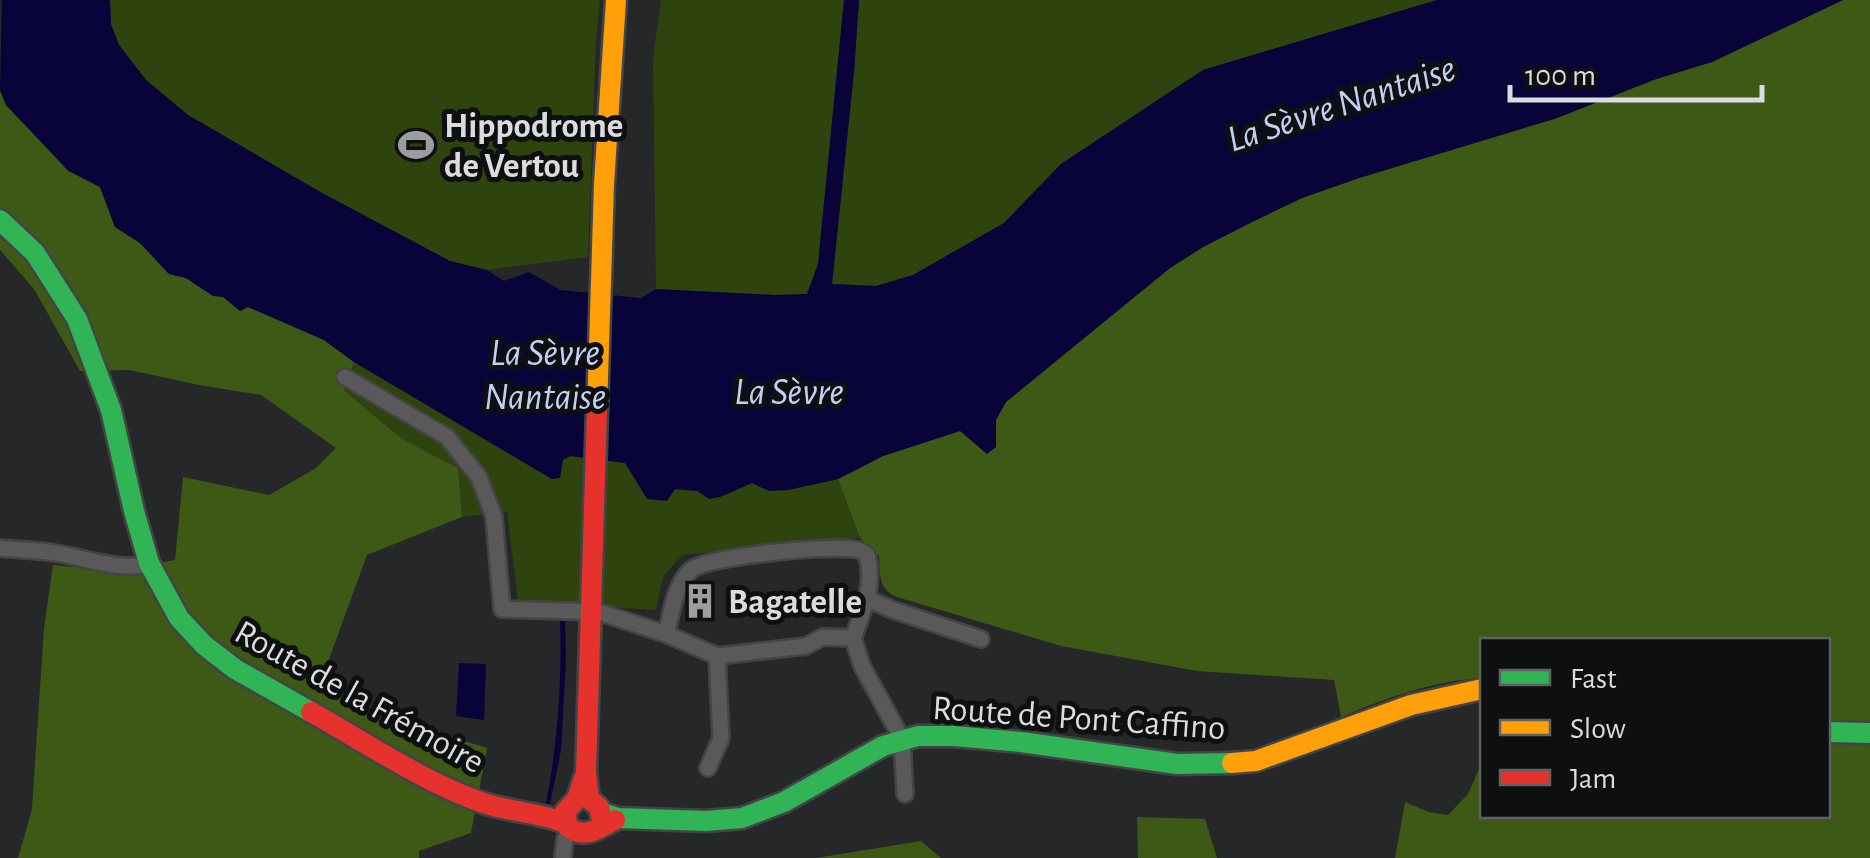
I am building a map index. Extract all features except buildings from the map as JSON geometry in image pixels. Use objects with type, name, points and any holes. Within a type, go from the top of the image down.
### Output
[{"type":"street","points":[[580,826],[586,772],[601,269],[616,0]]},
{"type":"street","name":"Route de la Frémoire","points":[[0,220],[35,253],[77,319],[112,410],[149,562],[179,618],[204,645],[235,669],[437,784],[490,805],[580,826]]},
{"type":"street","points":[[345,376],[447,437],[479,477],[494,517],[502,609],[591,611],[666,634],[717,656],[806,646],[823,636],[853,638]]},
{"type":"street","points":[[0,548],[52,552],[120,565],[149,562]]},
{"type":"street","points":[[666,634],[680,582],[695,566],[823,548],[857,549],[867,555],[868,599],[853,638],[862,666],[902,739],[905,794]]},
{"type":"street","points":[[868,599],[980,639]]},
{"type":"street","points":[[708,768],[721,738],[717,656]]},
{"type":"street","name":"Route de Pont Caffino","points":[[580,826],[742,818],[784,802],[883,746],[918,736],[1021,742],[1177,764],[1215,765],[1256,761],[1410,705],[1480,689]]},
{"type":"street","points":[[1830,732],[1870,733]]},
{"type":"green space","name":"Hippodrome de Vertou","points":[[110,0],[600,0],[588,257],[487,270],[450,261],[322,193],[188,115],[146,80],[119,45],[111,24]]},
{"type":"green space","points":[[661,0],[844,0],[818,265],[808,294],[656,289],[653,58]]},
{"type":"green space","points":[[859,0],[1437,0],[1203,70],[1061,164],[1004,223],[913,275],[876,286],[832,284]]},
{"type":"green space","points":[[1843,0],[1870,0],[1870,858],[1395,858],[1405,802],[1448,815],[1468,794],[1480,767],[1480,818],[1830,818],[1830,638],[1480,638],[1480,678],[1410,691],[1341,717],[1334,680],[1197,671],[1061,646],[897,597],[886,590],[879,556],[860,538],[838,479],[883,456],[960,431],[996,447],[995,420],[1006,402],[1170,268],[1203,247],[1302,198],[1557,118],[1656,79],[1712,62]]},
{"type":"green space","points":[[0,90],[6,105],[68,171],[100,187],[115,227],[140,243],[169,274],[186,278],[213,296],[223,296],[240,311],[248,307],[324,340],[354,362],[344,390],[402,439],[458,468],[462,517],[367,555],[324,673],[348,705],[487,748],[471,833],[419,851],[419,858],[18,858],[32,809],[44,628],[53,565],[115,571],[175,560],[183,477],[269,495],[316,468],[336,448],[261,395],[129,370],[80,371],[34,289],[0,250]]},
{"type":"green space","points":[[354,362],[552,479],[563,460],[570,456],[625,463],[675,489],[720,497],[752,483],[788,490],[838,479],[860,538],[682,555],[663,577],[656,610],[518,602],[507,512],[462,517],[458,468],[402,439],[344,390]]},
{"type":"green space","points":[[1137,817],[1205,819],[1217,858],[1138,858]]},
{"type":"green space","points":[[921,841],[941,858],[816,858]]},
{"type":"water","name":"La Sèvre","points":[[2,0],[110,0],[111,24],[119,45],[146,80],[188,115],[450,261],[487,270],[504,281],[529,272],[560,290],[641,298],[656,289],[807,294],[818,264],[844,0],[859,0],[832,284],[876,286],[913,275],[1004,223],[1061,164],[1203,70],[1437,0],[1843,0],[1712,62],[1656,79],[1557,118],[1302,198],[1203,247],[1170,268],[1006,402],[996,420],[996,447],[987,454],[960,431],[883,456],[838,479],[769,491],[752,483],[709,499],[697,491],[675,489],[667,501],[647,499],[625,463],[570,456],[563,460],[560,478],[552,479],[354,362],[324,340],[248,307],[240,311],[223,297],[169,274],[140,243],[115,227],[100,187],[69,171],[6,105],[0,90]]},
{"type":"water","points":[[565,617],[561,750],[550,804],[546,803],[558,711],[560,618]]},
{"type":"water","points":[[459,663],[486,664],[484,720],[456,716]]},
{"type":"traffic: fast","points":[[0,220],[35,253],[77,319],[111,410],[149,563],[179,618],[204,645],[235,669],[311,712]]},
{"type":"traffic: fast","points":[[1830,732],[1870,733]]},
{"type":"traffic: fast","points":[[602,813],[618,818],[742,818],[784,802],[883,746],[918,736],[1021,742],[1177,764],[1232,763]]},
{"type":"traffic: slow","points":[[597,411],[604,184],[616,0]]},
{"type":"traffic: slow","points":[[1232,763],[1256,761],[1411,705],[1480,689]]},
{"type":"traffic: jam","points":[[597,411],[586,772],[589,799],[599,807],[602,821]]},
{"type":"traffic: jam","points":[[311,712],[445,787],[490,805],[565,823]]},
{"type":"traffic: jam","points":[[584,778],[577,799],[565,812],[568,827],[586,833],[615,820]]},
{"type":"place","name":"Hippodrome de Vertou","points":[[416,145]]},
{"type":"place","name":"Bagatelle","points":[[700,601]]},
{"type":"water label","name":"La Sèvre Nantaise","points":[[1341,103]]},
{"type":"water label","name":"La Sèvre Nantaise","points":[[545,374]]}]
